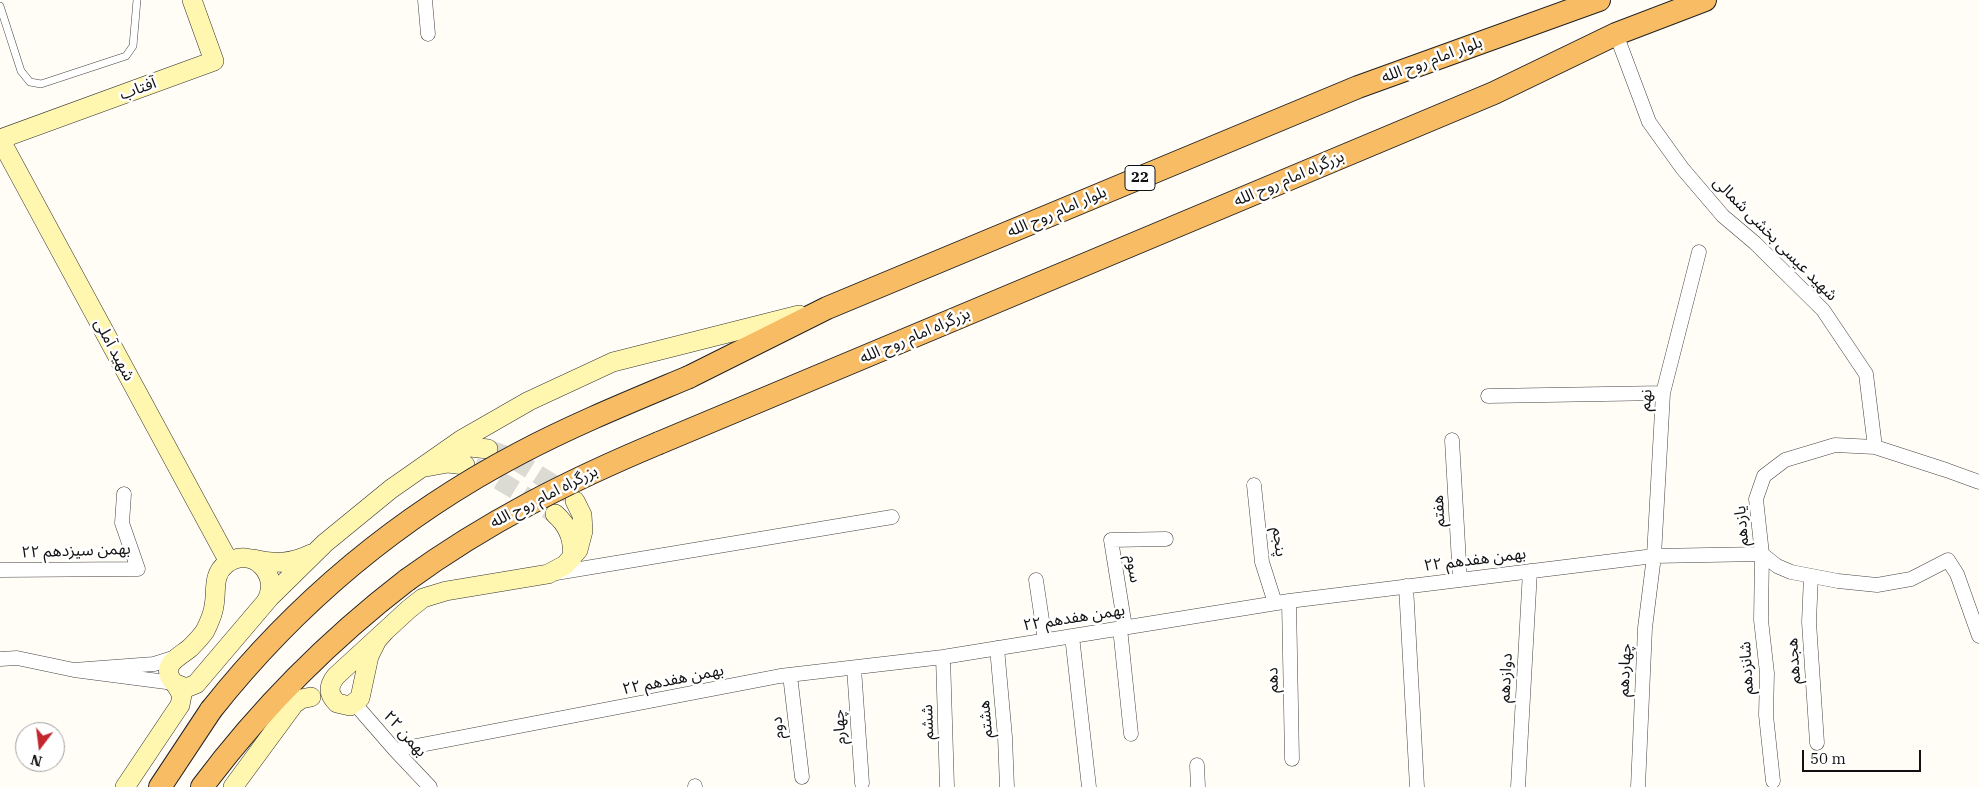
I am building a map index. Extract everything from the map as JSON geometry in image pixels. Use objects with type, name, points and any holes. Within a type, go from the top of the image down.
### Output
[{"type":"highway","name":"بلوار امام روح الله","points":[[160,787],[211,710],[250,663],[316,597],[375,547],[438,501],[511,457],[574,426],[689,377],[827,308],[1358,87],[1599,0]]},
{"type":"highway","name":"بزرگراه امام روح الله","points":[[202,787],[260,715],[329,644],[407,580],[473,535],[518,509],[587,474],[659,443],[1494,94],[1616,34],[1705,0]]},
{"type":"main road","name":"آفتاب","points":[[0,139],[214,61],[192,0]]},
{"type":"main road","name":"شهید آملی","points":[[0,139],[229,562]]},
{"type":"main road","points":[[175,684],[186,688],[198,682],[265,603],[320,548],[373,503],[440,454],[529,401],[613,362],[827,308]]},
{"type":"main road","points":[[440,454],[464,447],[488,449]]},
{"type":"main road","points":[[416,471],[442,463],[465,465]]},
{"type":"main road","points":[[346,703],[330,692],[332,681],[413,605],[434,594],[546,574],[559,569],[571,559],[580,547],[583,531],[582,516],[575,501]]},
{"type":"main road","points":[[555,514],[565,526],[570,536],[571,559]]},
{"type":"main road","points":[[125,787],[180,705],[182,695],[170,676],[169,668],[176,657],[195,643],[209,624],[214,607],[217,576],[222,568],[229,562],[242,558],[270,563],[288,562],[305,557],[320,548]]},
{"type":"main road","points":[[250,559],[262,566],[270,577],[270,591],[265,603]]},
{"type":"main road","points":[[260,715],[282,701],[300,697],[312,697],[346,703],[362,694],[369,656],[377,640],[385,631]]},
{"type":"main road","points":[[233,787],[294,704],[301,699],[312,697]]},
{"type":"street","points":[[425,0],[428,34]]},
{"type":"street","name":"شهید عیسی بخشی شمالی","points":[[1616,34],[1649,122],[1682,168],[1724,216],[1756,243],[1823,310],[1866,374],[1874,448]]},
{"type":"street","name":"نهم","points":[[1654,556],[1663,393],[1699,252]]},
{"type":"street","points":[[1488,396],[1663,393]]},
{"type":"street","name":"هفتم","points":[[1452,440],[1460,580]]},
{"type":"street","name":"یازدهم","points":[[1979,482],[1874,448],[1835,445],[1785,460],[1764,476],[1756,499],[1762,554],[1777,566],[1791,572],[1877,585],[1911,579],[1948,560],[1957,574],[1979,636]]},
{"type":"street","name":"پنجم","points":[[1254,485],[1262,562],[1282,602]]},
{"type":"street","name":"۲۲ بهمن سیزدهم","points":[[0,570],[138,569],[122,523],[124,494]]},
{"type":"street","points":[[546,574],[892,517]]},
{"type":"street","name":"سوم","points":[[1122,628],[1111,540],[1166,539]]},
{"type":"street","name":"۲۲ بهمن هفدهم","points":[[395,750],[790,675],[943,657],[1282,602],[1654,556],[1762,554]]},
{"type":"street","name":"شانزدهم","points":[[1762,554],[1761,620],[1767,673],[1766,716],[1772,781]]},
{"type":"street","name":"چهاردهم","points":[[1638,787],[1645,628],[1654,556]]},
{"type":"street","name":"دوازدهم","points":[[1518,787],[1530,571]]},
{"type":"street","name":"هجدهم","points":[[1811,576],[1809,622],[1817,743]]},
{"type":"street","points":[[1036,580],[1046,640]]},
{"type":"street","points":[[1406,586],[1416,787]]},
{"type":"street","name":"دهم","points":[[1282,602],[1292,759]]},
{"type":"street","points":[[1122,628],[1131,734]]},
{"type":"street","points":[[1072,636],[1089,787]]},
{"type":"street","name":"هشتم","points":[[997,648],[1005,737],[1007,787]]},
{"type":"street","points":[[74,670],[154,664],[176,657]]},
{"type":"street","name":"ششم","points":[[943,657],[947,787]]},
{"type":"street","points":[[0,659],[17,658],[74,670],[175,684]]},
{"type":"street","name":"چهارم","points":[[854,668],[862,783]]},
{"type":"street","name":"دوم","points":[[790,675],[802,778]]},
{"type":"street","name":"۲۲ بهمن","points":[[346,703],[430,787]]},
{"type":"street","points":[[1197,765],[1198,787]]},
{"type":"lane","points":[[0,6],[21,70],[30,82],[41,84],[126,56],[133,46],[137,0]]},
{"type":"tunnel","points":[[488,449],[510,457],[569,494]]},
{"type":"tunnel","points":[[474,467],[555,514]]}]
